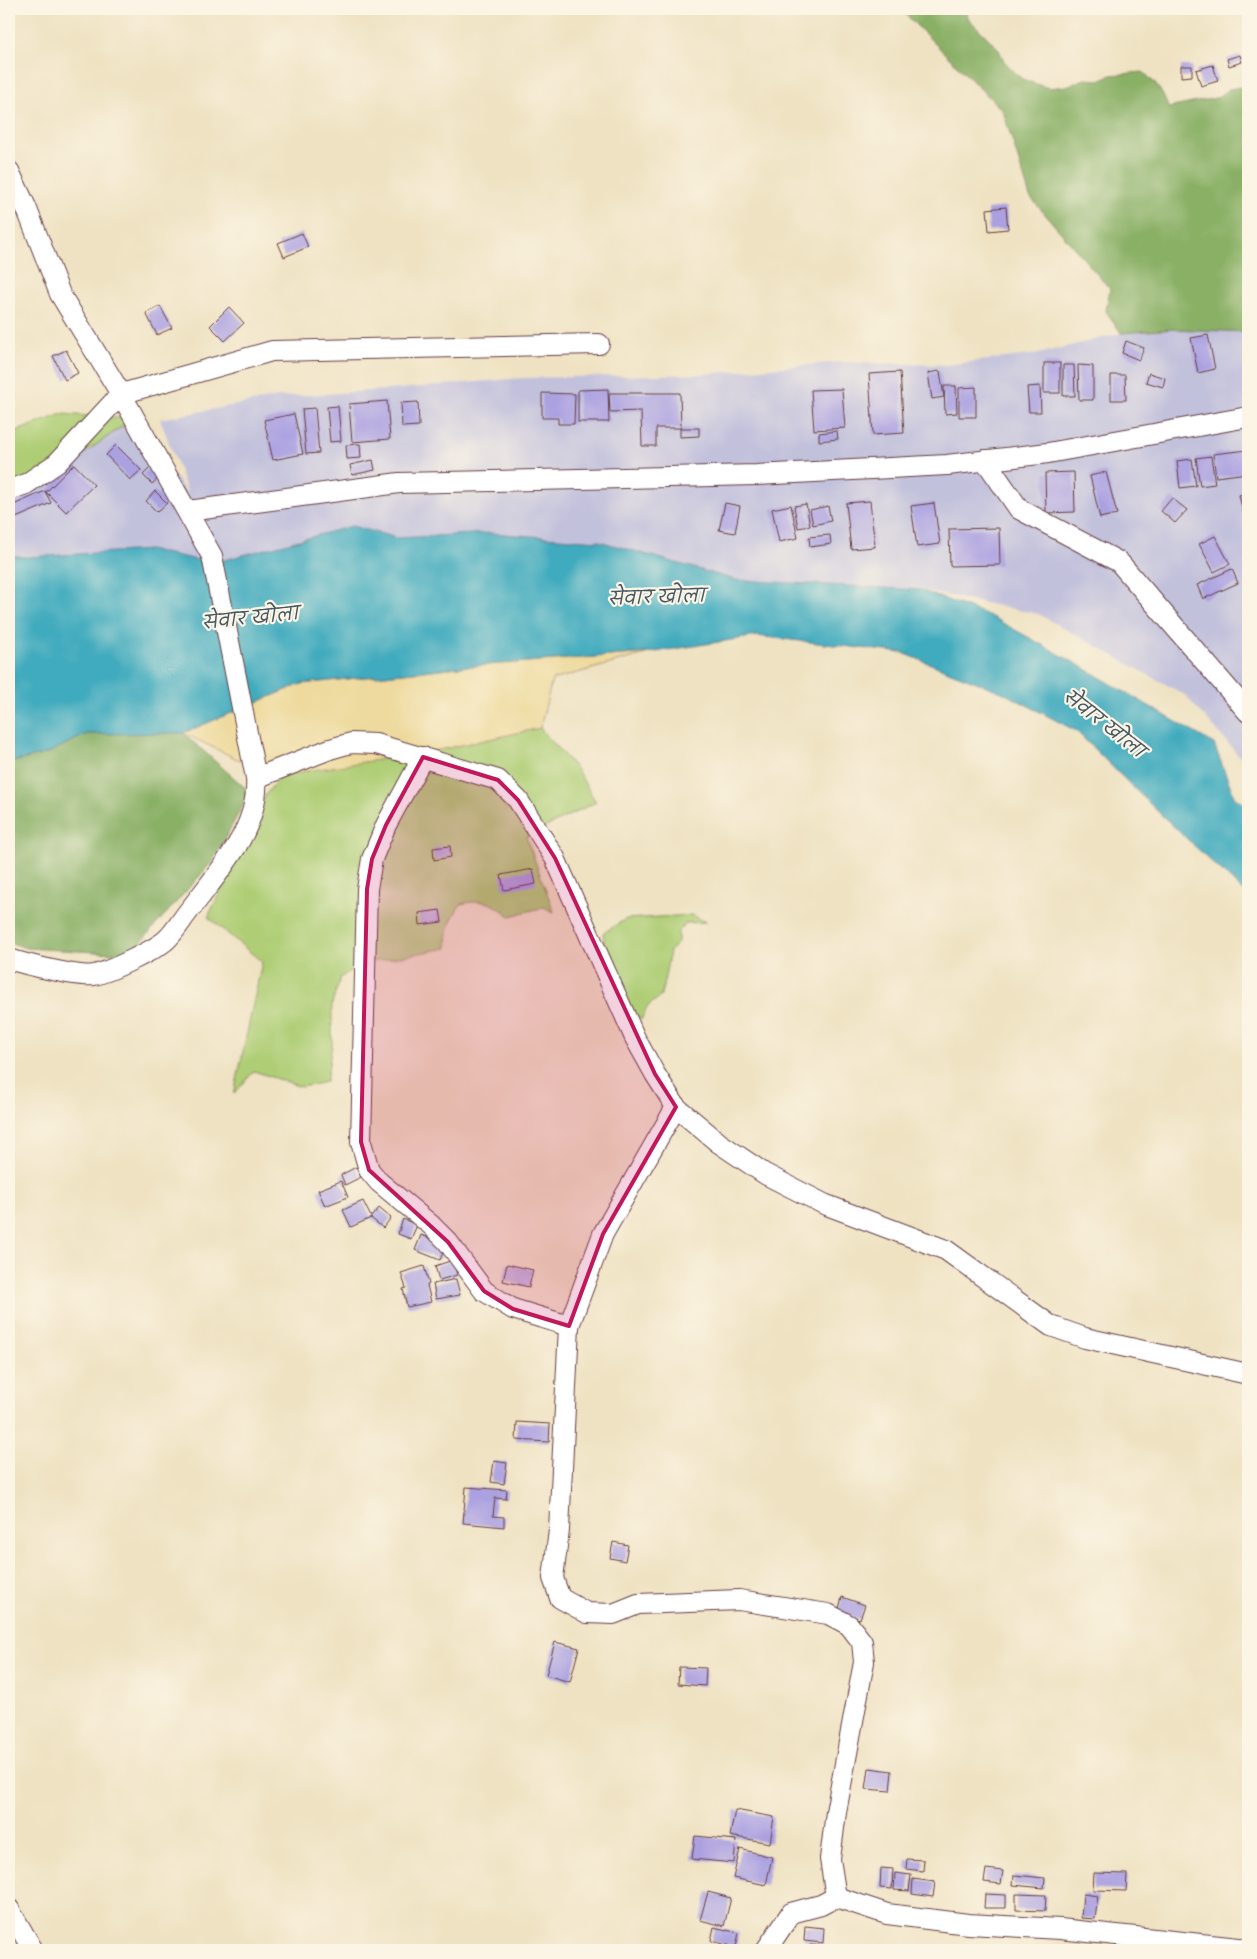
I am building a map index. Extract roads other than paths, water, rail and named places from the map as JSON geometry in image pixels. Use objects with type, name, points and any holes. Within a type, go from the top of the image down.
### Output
[{"type":"street","points":[[9,171],[26,207],[60,294],[121,394],[188,510],[212,556],[251,747],[258,792],[255,807],[231,856],[166,940],[136,957],[94,976],[30,966],[9,959]]},
{"type":"street","points":[[9,490],[26,484],[57,463],[121,394],[272,351],[599,344]]},
{"type":"street","points":[[188,510],[399,483],[757,475],[947,465],[1048,453],[1248,417]]},
{"type":"street","points":[[985,460],[1019,509],[1119,562],[1248,712]]},
{"type":"street","points":[[256,778],[330,749],[351,744],[376,744],[498,780],[518,800],[555,858],[635,1038],[676,1107],[719,1143],[765,1174],[824,1204],[946,1250],[1051,1326],[1085,1338],[1248,1374]]},
{"type":"street","points":[[423,757],[386,825],[372,859],[367,889],[361,1142],[364,1157],[369,1170],[379,1182],[408,1205],[448,1242],[484,1291],[513,1309],[569,1326]]},
{"type":"street","points":[[676,1107],[603,1234],[569,1326],[559,1530],[553,1578],[560,1598],[587,1613],[613,1614],[638,1604],[646,1603],[739,1600],[790,1606],[828,1614],[849,1625],[862,1642],[864,1662],[836,1812],[830,1858],[836,1897]]},
{"type":"street","points":[[766,1950],[792,1913],[821,1905],[836,1897],[887,1914],[968,1924],[1060,1929],[1248,1949]]},
{"type":"street","points":[[9,1909],[33,1950]]},
{"type":"water","name":"सेवार खोला","points":[[352,526],[397,538],[490,533],[599,541],[736,580],[920,590],[988,615],[1079,665],[1214,744],[1235,798],[1248,806],[1248,896],[1154,808],[1076,731],[1004,693],[903,653],[757,636],[649,653],[459,667],[301,684],[183,733],[87,734],[48,753],[9,763],[9,555],[26,557],[149,550],[213,563]]}]
